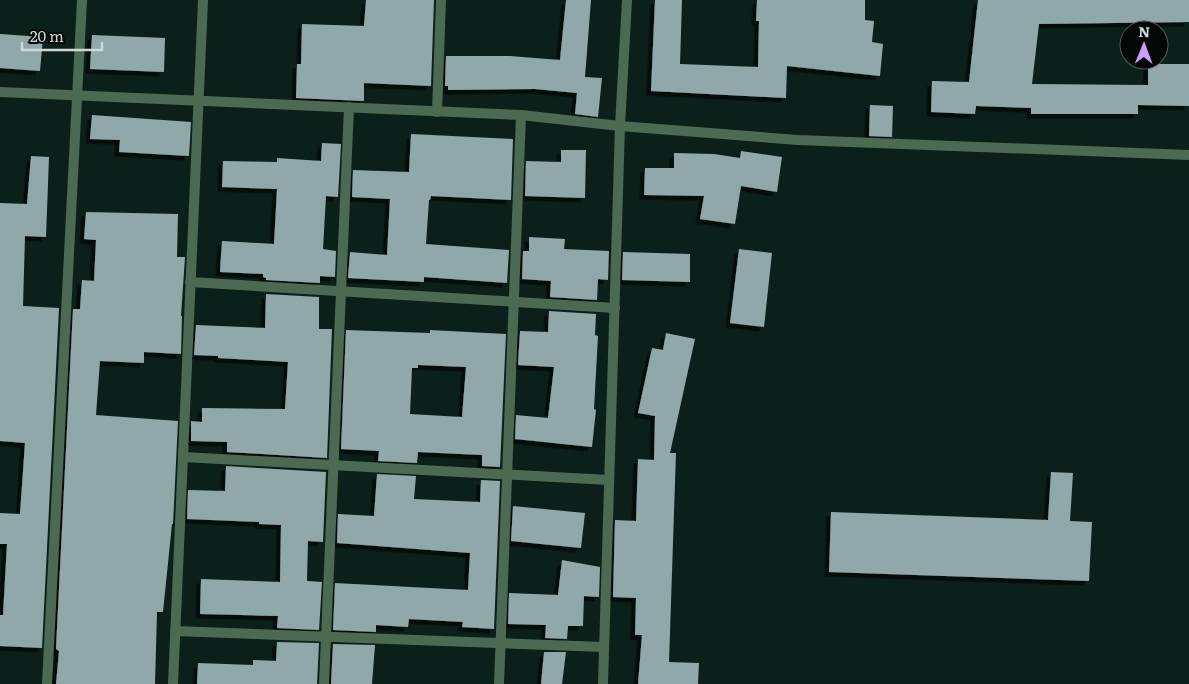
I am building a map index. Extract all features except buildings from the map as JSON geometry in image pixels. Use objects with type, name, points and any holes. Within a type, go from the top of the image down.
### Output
[{"type":"street","points":[[47,684],[82,0]]},
{"type":"street","points":[[173,684],[197,101],[203,0]]},
{"type":"street","points":[[437,112],[441,0]]},
{"type":"street","points":[[603,684],[620,126],[627,0]]},
{"type":"street","points":[[0,92],[521,115],[620,126],[798,140],[1189,154]]},
{"type":"street","points":[[324,684],[349,107]]},
{"type":"street","points":[[499,684],[521,115]]},
{"type":"street","points":[[190,282],[615,308]]},
{"type":"street","points":[[182,457],[609,480]]},
{"type":"street","points":[[175,630],[604,647]]}]
